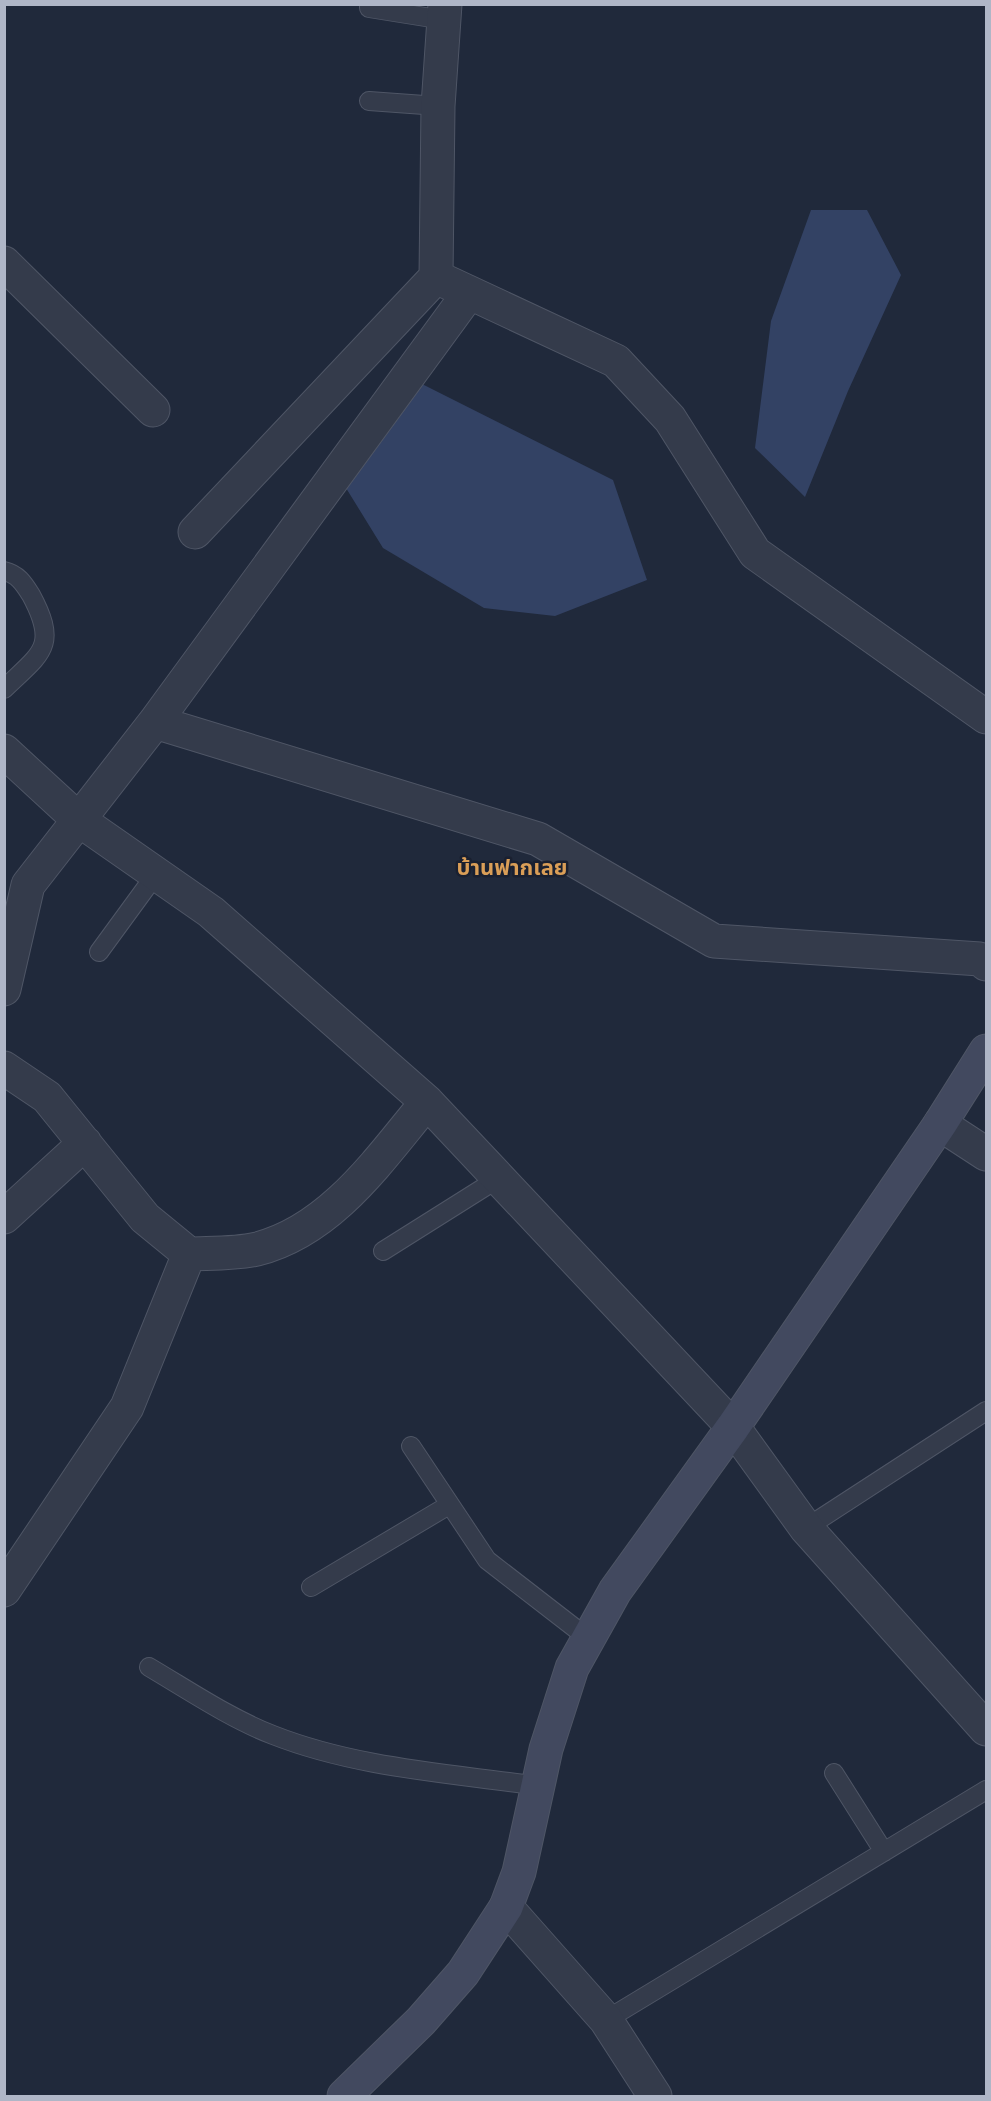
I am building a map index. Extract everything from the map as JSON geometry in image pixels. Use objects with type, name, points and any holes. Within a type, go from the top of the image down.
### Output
[{"type":"main road","points":[[344,2097],[421,2020],[463,1973],[506,1907],[519,1872],[546,1749],[573,1668],[615,1590],[733,1427],[940,1124],[987,1051]]},
{"type":"street","points":[[195,532],[436,277],[438,106],[445,12]]},
{"type":"street","points":[[4,263],[153,410]]},
{"type":"street","points":[[436,277],[616,361],[670,419],[755,553],[987,717]]},
{"type":"street","points":[[4,989],[28,885],[155,722],[469,292]]},
{"type":"street","points":[[155,722],[538,839],[714,941],[980,960],[987,964]]},
{"type":"street","points":[[4,751],[79,820],[211,912],[427,1102],[733,1427],[806,1528],[987,1729]]},
{"type":"street","points":[[4,1068],[47,1097],[145,1218],[189,1254],[256,1249],[297,1234],[350,1193],[427,1102]]},
{"type":"street","points":[[940,1124],[987,1154]]},
{"type":"street","points":[[4,1217],[85,1143]]},
{"type":"street","points":[[4,1590],[127,1407],[189,1254]]},
{"type":"street","points":[[506,1907],[606,2020],[655,2097]]},
{"type":"lane","points":[[369,4],[369,8],[445,12]]},
{"type":"lane","points":[[369,101],[438,106]]},
{"type":"lane","points":[[4,571],[8,571],[23,581],[41,614],[46,640],[39,656],[4,689]]},
{"type":"lane","points":[[99,952],[156,874]]},
{"type":"lane","points":[[383,1251],[498,1178]]},
{"type":"lane","points":[[806,1528],[987,1411]]},
{"type":"lane","points":[[411,1446],[487,1560],[589,1639]]},
{"type":"lane","points":[[311,1587],[449,1505]]},
{"type":"lane","points":[[149,1667],[272,1735],[345,1758],[537,1785]]},
{"type":"lane","points":[[834,1773],[884,1852]]},
{"type":"lane","points":[[606,2020],[987,1790]]},
{"type":"water","points":[[811,210],[867,210],[901,275],[848,391],[805,497],[755,448],[771,321]]},
{"type":"water","points":[[420,383],[613,480],[647,580],[555,616],[484,608],[383,548],[346,488]]},
{"type":"district","name":"บ้านฟากเลย","points":[[512,867]]}]
